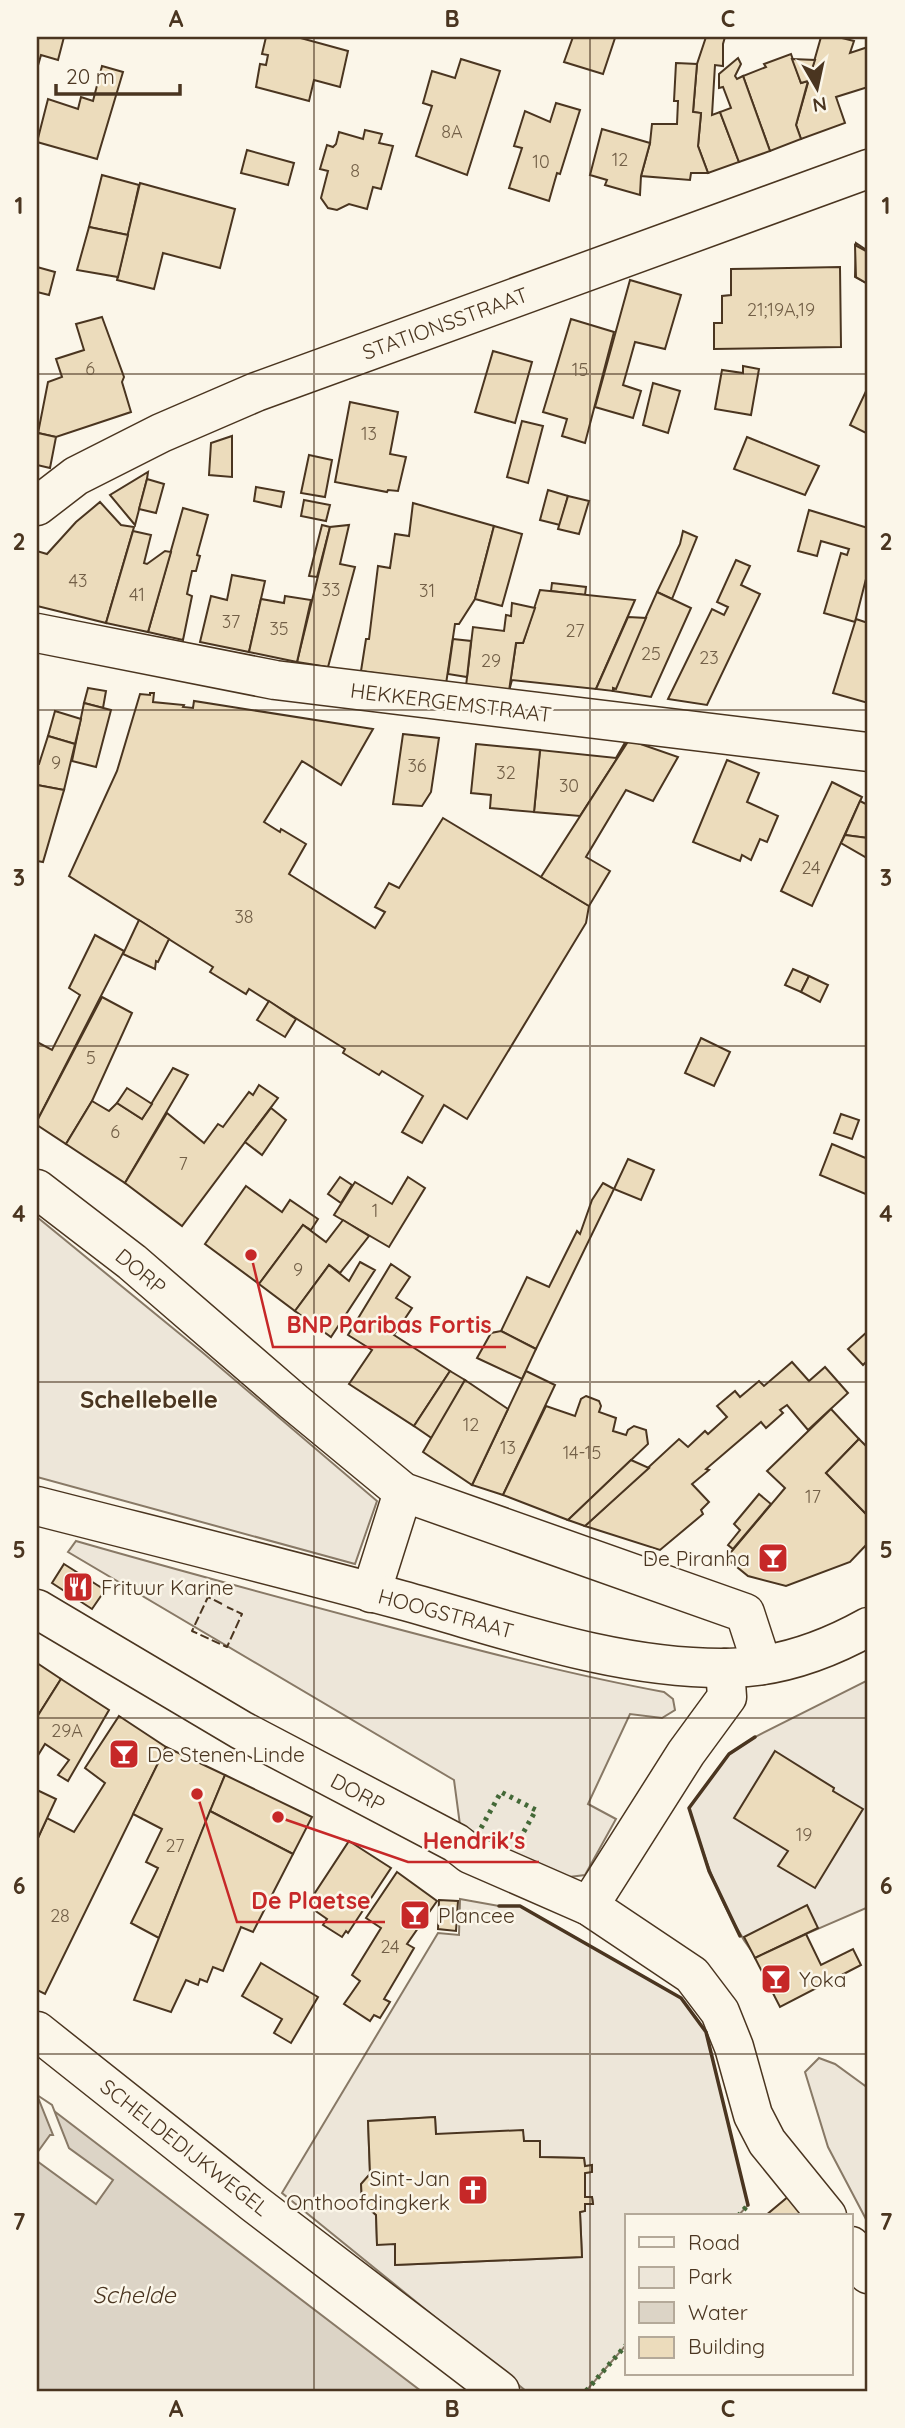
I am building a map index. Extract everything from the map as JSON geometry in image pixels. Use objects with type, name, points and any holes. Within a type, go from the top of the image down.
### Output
[{"type":"street","name":"STATIONSSTRAAT","points":[[37,506],[76,476],[161,433],[256,392],[868,169]]},
{"type":"street","name":"HEKKERGEMSTRAAT","points":[[37,633],[301,684],[868,752]]},
{"type":"street","name":"DORP","points":[[37,1189],[132,1262],[403,1492],[745,1613],[743,1667],[727,1697],[686,1753],[589,1906],[470,1854],[456,1843],[241,1730],[37,1609]]},
{"type":"street","points":[[372,1593],[403,1492]]},
{"type":"street","name":"HOOGSTRAAT","points":[[37,1506],[372,1593],[585,1652],[669,1667],[743,1667],[806,1656],[862,1630]]},
{"type":"street","points":[[589,1906],[692,1975],[720,2012],[734,2047],[753,2115],[767,2142],[825,2214]]},
{"type":"street","name":"SCHELDEDIJKWEGEL","points":[[37,2031],[255,2204],[500,2391]]},
{"type":"street","points":[[852,2248],[868,2274]]},
{"type":"green space","points":[[37,1217],[202,1352],[377,1501],[355,1564],[37,1477]]},
{"type":"green space","points":[[76,1541],[458,1645],[664,1692],[673,1699],[675,1710],[662,1718],[630,1714],[588,1804],[616,1819],[585,1875],[561,1878],[460,1825],[454,1780],[68,1552]]},
{"type":"green space","points":[[868,1680],[868,1912],[866,1908],[755,1956],[724,1904],[689,1808],[729,1754],[755,1737]]},
{"type":"green space","points":[[460,1899],[499,1906],[520,1906],[681,1998],[706,2032],[748,2205],[740,2214],[625,2214],[625,2346],[586,2391],[526,2391],[282,2193],[438,1933],[459,1935]],"holes":[[[435,2117],[436,2134],[523,2135],[524,2141],[540,2157],[584,2158],[585,2166],[592,2166],[592,2172],[585,2173],[585,2197],[592,2197],[593,2203],[585,2204],[585,2211],[580,2212],[582,2257],[396,2265],[395,2244],[377,2244],[376,2215],[362,2202],[361,2184],[370,2174],[368,2121]]]},
{"type":"green space","points":[[819,2058],[835,2064],[868,2088],[868,2223],[828,2147],[805,2072]]},
{"type":"water","name":"Schelde","points":[[37,2098],[421,2391],[37,2391]]},
{"type":"pier","points":[[37,2095],[52,2105],[69,2148],[113,2180],[96,2204],[37,2161],[37,2153],[50,2135],[53,2135]]},
{"type":"building","points":[[37,37],[64,37],[58,60],[41,55],[37,69]]},
{"type":"building","points":[[266,37],[297,37],[348,51],[340,87],[314,80],[309,101],[256,87],[260,64],[266,65],[268,55],[262,54]]},
{"type":"building","points":[[573,37],[615,38],[603,74],[564,62]]},
{"type":"building","points":[[706,37],[725,37],[723,66],[715,65],[712,115],[720,112],[739,162],[708,173],[698,146],[701,113],[693,112],[697,64]]},
{"type":"building","points":[[821,37],[854,41],[850,53],[868,47],[868,87],[836,97],[845,123],[801,139],[796,125]]},
{"type":"building","points":[[791,54],[801,83],[808,81],[796,125],[801,139],[770,151],[743,76],[766,67],[764,64]]},
{"type":"building","points":[[738,58],[741,64],[735,76],[737,79],[743,76],[770,151],[739,162],[720,112],[731,108],[723,87],[719,88],[719,74]]},
{"type":"building","points":[[461,59],[500,71],[467,175],[416,156],[432,106],[423,103],[432,71],[455,78]]},
{"type":"building","points":[[792,59],[815,60],[808,81],[801,83]]},
{"type":"building","points":[[676,63],[697,64],[693,112],[701,113],[698,146],[708,173],[691,173],[690,180],[641,176],[652,124],[677,124],[678,101],[674,101]]},
{"type":"building","points":[[102,66],[123,72],[97,159],[37,142],[48,99],[78,109],[81,97],[93,101]]},
{"type":"building","points":[[556,103],[580,110],[549,201],[509,188],[522,148],[514,146],[525,111],[550,122]]},
{"type":"building","points":[[602,129],[650,143],[641,176],[640,195],[605,185],[607,180],[590,175]]},
{"type":"building","points":[[365,130],[382,134],[379,143],[393,146],[381,189],[373,187],[367,209],[349,204],[337,210],[328,208],[321,198],[328,171],[320,169],[327,145],[333,147],[336,144],[339,132],[363,139]]},
{"type":"building","points":[[247,150],[294,163],[288,185],[241,173]]},
{"type":"building","points":[[102,175],[139,185],[128,235],[89,227]]},
{"type":"building","points":[[140,183],[235,209],[220,268],[163,253],[154,289],[117,280]]},
{"type":"building","points":[[89,227],[128,235],[118,277],[77,270]]},
{"type":"building","points":[[856,243],[868,251],[868,284],[855,277]]},
{"type":"building","points":[[855,245],[868,252],[868,284],[856,277]]},
{"type":"building","points":[[37,267],[55,272],[49,295],[37,292]]},
{"type":"building","points":[[840,267],[841,347],[714,349],[714,323],[722,323],[722,296],[731,295],[731,269]]},
{"type":"building","points":[[630,280],[681,295],[665,349],[635,342],[623,385],[641,391],[633,418],[595,407]]},
{"type":"building","points":[[102,317],[124,377],[122,382],[131,412],[56,437],[38,433],[48,382],[62,377],[56,359],[84,350],[76,324]]},
{"type":"building","points":[[571,319],[614,332],[585,443],[562,436],[567,419],[543,412]]},
{"type":"building","points":[[493,351],[532,362],[515,423],[475,412]]},
{"type":"building","points":[[743,366],[759,369],[751,415],[715,409],[722,370],[743,373]]},
{"type":"building","points":[[653,383],[680,391],[668,433],[643,425]]},
{"type":"building","points":[[868,387],[868,434],[850,425]]},
{"type":"building","points":[[350,402],[398,412],[390,454],[406,457],[398,491],[387,492],[335,482]]},
{"type":"building","points":[[522,421],[543,426],[528,483],[507,477]]},
{"type":"building","points":[[38,433],[56,437],[50,468],[37,465]]},
{"type":"building","points":[[232,436],[232,477],[209,475],[211,443]]},
{"type":"building","points":[[747,437],[819,466],[805,495],[734,469]]},
{"type":"building","points":[[309,455],[332,460],[325,497],[301,493]]},
{"type":"building","points":[[148,472],[147,479],[135,525],[110,495]]},
{"type":"building","points":[[147,479],[164,484],[156,513],[139,509]]},
{"type":"building","points":[[256,487],[284,492],[281,507],[254,501]]},
{"type":"building","points":[[548,490],[568,496],[560,525],[540,520]]},
{"type":"building","points":[[568,496],[589,501],[579,534],[558,529]]},
{"type":"building","points":[[304,500],[330,505],[326,521],[301,516]]},
{"type":"building","points":[[100,502],[121,525],[134,527],[106,623],[37,606],[37,551],[47,554],[76,522]]},
{"type":"building","points":[[413,503],[494,526],[475,599],[459,624],[455,624],[446,684],[361,671],[366,639],[369,639],[378,566],[390,568],[395,534],[409,536]]},
{"type":"building","points":[[183,508],[208,515],[197,555],[200,556],[196,571],[192,571],[187,594],[192,596],[183,640],[148,632]]},
{"type":"building","points":[[809,510],[868,528],[868,571],[855,622],[824,613],[841,553],[847,555],[849,549],[821,541],[817,556],[798,551]]},
{"type":"building","points":[[322,525],[330,527],[317,577],[309,576]]},
{"type":"building","points":[[349,525],[340,564],[355,567],[328,667],[297,662],[330,527]]},
{"type":"building","points":[[494,526],[522,534],[502,606],[475,599]]},
{"type":"building","points":[[133,531],[151,535],[144,563],[147,564],[165,551],[171,552],[148,632],[106,623]]},
{"type":"building","points":[[683,531],[697,537],[672,599],[657,592],[680,544]]},
{"type":"building","points":[[736,560],[750,566],[741,585],[760,594],[707,705],[668,699],[712,609],[724,615],[728,607],[717,602]]},
{"type":"building","points":[[232,575],[265,581],[249,652],[200,642],[211,596],[227,600]]},
{"type":"building","points":[[552,583],[586,587],[585,595],[551,591]]},
{"type":"building","points":[[540,590],[635,600],[596,689],[512,680],[509,691],[516,643],[523,643]]},
{"type":"building","points":[[657,592],[691,608],[651,697],[613,691]]},
{"type":"building","points":[[285,596],[311,600],[297,662],[249,652],[261,599],[284,603]]},
{"type":"building","points":[[512,603],[535,608],[523,643],[516,643],[509,691],[466,686],[473,627],[504,631],[506,615],[511,616]]},
{"type":"building","points":[[628,617],[646,618],[616,689],[596,689]]},
{"type":"building","points":[[856,619],[868,623],[868,703],[833,693]]},
{"type":"building","points":[[453,639],[471,641],[467,677],[448,674]]},
{"type":"building","points":[[88,688],[106,691],[103,708],[84,703]]},
{"type":"building","points":[[154,693],[153,702],[184,705],[183,707],[193,708],[194,701],[373,729],[341,785],[302,761],[264,822],[306,844],[289,874],[375,928],[385,912],[375,907],[389,883],[399,888],[443,818],[589,906],[586,923],[467,1119],[444,1105],[422,1143],[402,1132],[423,1096],[382,1071],[379,1075],[343,1053],[345,1049],[249,989],[246,994],[210,972],[213,967],[69,876],[117,771],[140,694]]},
{"type":"building","points":[[84,703],[111,710],[96,767],[72,761]]},
{"type":"building","points":[[55,711],[81,719],[75,744],[48,736]]},
{"type":"building","points":[[403,734],[439,738],[431,792],[422,806],[393,804]]},
{"type":"building","points":[[48,736],[75,744],[64,790],[37,785],[37,764]]},
{"type":"building","points":[[627,739],[629,740],[580,816],[534,812],[540,750],[616,758]]},
{"type":"building","points":[[629,740],[678,757],[653,801],[626,790],[586,857],[610,871],[589,906],[541,877]]},
{"type":"building","points":[[476,744],[540,750],[534,812],[490,808],[491,795],[471,793]]},
{"type":"building","points":[[727,760],[759,773],[747,802],[778,816],[767,842],[760,839],[751,860],[742,855],[740,861],[693,842]]},
{"type":"building","points":[[832,782],[862,797],[812,906],[781,891]]},
{"type":"building","points":[[37,785],[64,790],[43,862],[37,861]]},
{"type":"building","points":[[860,801],[868,805],[868,838],[845,835]]},
{"type":"building","points":[[845,835],[868,838],[867,858],[841,843]]},
{"type":"building","points":[[139,920],[169,939],[158,962],[156,961],[155,969],[123,954]]},
{"type":"building","points":[[95,935],[124,951],[37,1121],[37,1042],[52,1050],[80,995],[69,988]]},
{"type":"building","points":[[793,969],[809,976],[801,992],[785,985]]},
{"type":"building","points":[[809,976],[828,985],[820,1002],[801,992]]},
{"type":"building","points":[[102,997],[132,1013],[92,1101],[66,1144],[37,1125],[37,1121]]},
{"type":"building","points":[[269,1001],[296,1019],[285,1037],[257,1020]]},
{"type":"building","points":[[701,1038],[730,1052],[714,1086],[685,1073]]},
{"type":"building","points":[[173,1068],[188,1075],[125,1183],[66,1144],[92,1101],[109,1111],[117,1103],[142,1119]]},
{"type":"building","points":[[259,1085],[278,1098],[182,1226],[125,1183],[167,1113],[204,1143],[218,1124],[223,1127],[249,1092],[253,1095]]},
{"type":"building","points":[[127,1088],[152,1104],[142,1119],[117,1103]]},
{"type":"building","points":[[271,1108],[286,1120],[262,1155],[245,1142]]},
{"type":"building","points":[[841,1114],[859,1120],[852,1139],[834,1133]]},
{"type":"building","points":[[832,1144],[868,1159],[868,1195],[820,1175]]},
{"type":"building","points":[[628,1159],[654,1170],[641,1200],[614,1189]]},
{"type":"building","points":[[340,1177],[352,1185],[341,1203],[328,1194]]},
{"type":"building","points":[[408,1177],[425,1188],[389,1247],[334,1215],[355,1182],[392,1204]]},
{"type":"building","points":[[603,1183],[614,1189],[536,1349],[501,1331],[527,1277],[549,1287],[577,1231],[580,1234],[592,1200]]},
{"type":"building","points":[[246,1186],[282,1212],[290,1200],[318,1219],[311,1230],[303,1225],[259,1284],[205,1244]]},
{"type":"building","points":[[343,1220],[369,1236],[340,1273],[329,1265],[295,1311],[259,1284],[303,1225],[326,1242]]},
{"type":"building","points":[[360,1262],[375,1270],[331,1337],[295,1311],[329,1265],[349,1281]]},
{"type":"building","points":[[391,1264],[410,1277],[396,1298],[412,1308],[394,1335],[450,1371],[414,1426],[349,1384],[372,1350],[348,1335]]},
{"type":"building","points":[[501,1331],[536,1349],[522,1379],[477,1358],[491,1333]]},
{"type":"building","points":[[868,1331],[868,1360],[863,1365],[848,1349]]},
{"type":"building","points":[[792,1362],[809,1381],[825,1367],[848,1393],[808,1430],[787,1405],[780,1410],[783,1413],[766,1428],[761,1422],[692,1484],[709,1502],[701,1510],[703,1514],[660,1550],[585,1526],[679,1439],[688,1447],[705,1431],[708,1434],[727,1417],[717,1406],[735,1391],[740,1397],[759,1381],[764,1386]]},
{"type":"building","points":[[450,1371],[465,1380],[433,1439],[414,1426]]},
{"type":"building","points":[[526,1371],[555,1385],[503,1495],[472,1485]]},
{"type":"building","points":[[465,1380],[508,1409],[472,1485],[423,1452]]},
{"type":"building","points":[[586,1396],[599,1401],[599,1412],[616,1418],[613,1431],[626,1435],[634,1426],[646,1430],[648,1444],[568,1520],[503,1495],[546,1406],[575,1416],[581,1399]]},
{"type":"building","points":[[831,1409],[859,1439],[826,1473],[868,1516],[868,1543],[850,1562],[786,1586],[748,1576],[726,1558],[785,1488],[767,1471]]},
{"type":"building","points":[[859,1439],[868,1448],[868,1516],[826,1473]]},
{"type":"building","points":[[631,1460],[649,1468],[585,1526],[568,1520]]},
{"type":"building","points":[[759,1494],[771,1504],[733,1549],[728,1545],[740,1530],[734,1524]]},
{"type":"building","name":"Frituur Karine","points":[[64,1564],[105,1590],[92,1609],[52,1583]]},
{"type":"building","points":[[37,1663],[61,1679],[37,1717]]},
{"type":"building","points":[[61,1679],[109,1710],[68,1781],[58,1775],[69,1760],[45,1744],[37,1757],[37,1717]]},
{"type":"building","points":[[119,1716],[166,1747],[45,1994],[37,1990],[37,1840],[47,1818],[74,1832],[105,1783],[85,1768]]},
{"type":"building","points":[[166,1747],[225,1775],[159,1938],[131,1923],[158,1868],[146,1862],[162,1829],[133,1814]]},
{"type":"building","points":[[775,1751],[863,1809],[815,1888],[778,1866],[788,1851],[734,1818]]},
{"type":"building","points":[[225,1775],[312,1817],[293,1854],[210,1811]]},
{"type":"building","points":[[37,1790],[56,1799],[37,1840]]},
{"type":"building","points":[[210,1811],[293,1854],[253,1932],[241,1927],[223,1971],[213,1967],[207,1982],[200,1979],[198,1985],[186,1980],[171,2012],[134,2000]]},
{"type":"building","points":[[349,1841],[391,1868],[348,1933],[346,1931],[342,1937],[323,1925],[327,1919],[307,1905]]},
{"type":"building","points":[[397,1872],[437,1901],[407,1944],[414,1948],[384,1999],[390,2002],[380,2018],[374,2015],[370,2021],[344,2004],[360,1981],[352,1975],[381,1928],[366,1918]]},
{"type":"building","points":[[439,1900],[458,1901],[456,1931],[438,1929]]},
{"type":"building","points":[[807,1905],[818,1928],[755,1958],[744,1937]]},
{"type":"building","points":[[806,1934],[821,1965],[853,1949],[861,1965],[780,2007],[755,1958]]},
{"type":"building","points":[[261,1963],[318,1997],[291,2043],[274,2033],[282,2019],[242,1996]]},
{"type":"building","name":"Sint-Jan Onthoofdingkerk","points":[[435,2117],[436,2134],[523,2130],[524,2141],[540,2141],[540,2157],[584,2158],[585,2166],[592,2165],[592,2172],[585,2173],[585,2197],[592,2197],[593,2204],[585,2204],[585,2211],[580,2212],[582,2257],[395,2265],[395,2244],[377,2245],[376,2215],[362,2202],[361,2184],[370,2174],[368,2121]]},
{"type":"building","points":[[789,2196],[804,2214],[767,2214]]},
{"type":"hedge","points":[[481,1828],[501,1792],[536,1810],[514,1849]]},
{"type":"hedge","points":[[740,2214],[748,2205]]},
{"type":"hedge","points":[[586,2391],[625,2346]]},
{"type":"fence","points":[[222,1604],[208,1597],[192,1631],[227,1647],[242,1614],[227,1607]]},
{"type":"wall","points":[[740,1936],[709,1871],[689,1808],[729,1754],[755,1737]]},
{"type":"wall","points":[[499,1906],[520,1906],[681,1998],[706,2032],[748,2205]]},
{"type":"place","name":"BNP Paribas Fortis","points":[[251,1255]]},
{"type":"place","name":"De Piranha","points":[[773,1558]]},
{"type":"place","name":"Frituur Karine","points":[[78,1587]]},
{"type":"place","name":"De Stenen Linde","points":[[124,1754]]},
{"type":"place","name":"De Plaetse","points":[[197,1794]]},
{"type":"place","name":"Hendrik's","points":[[278,1817]]},
{"type":"place","name":"Plancee","points":[[415,1915]]},
{"type":"place","name":"Yoka","points":[[776,1979]]},
{"type":"place","name":"Sint-Jan Onthoofdingkerk","points":[[473,2190]]},
{"type":"district","name":"Schellebelle","points":[[149,1399]]}]
